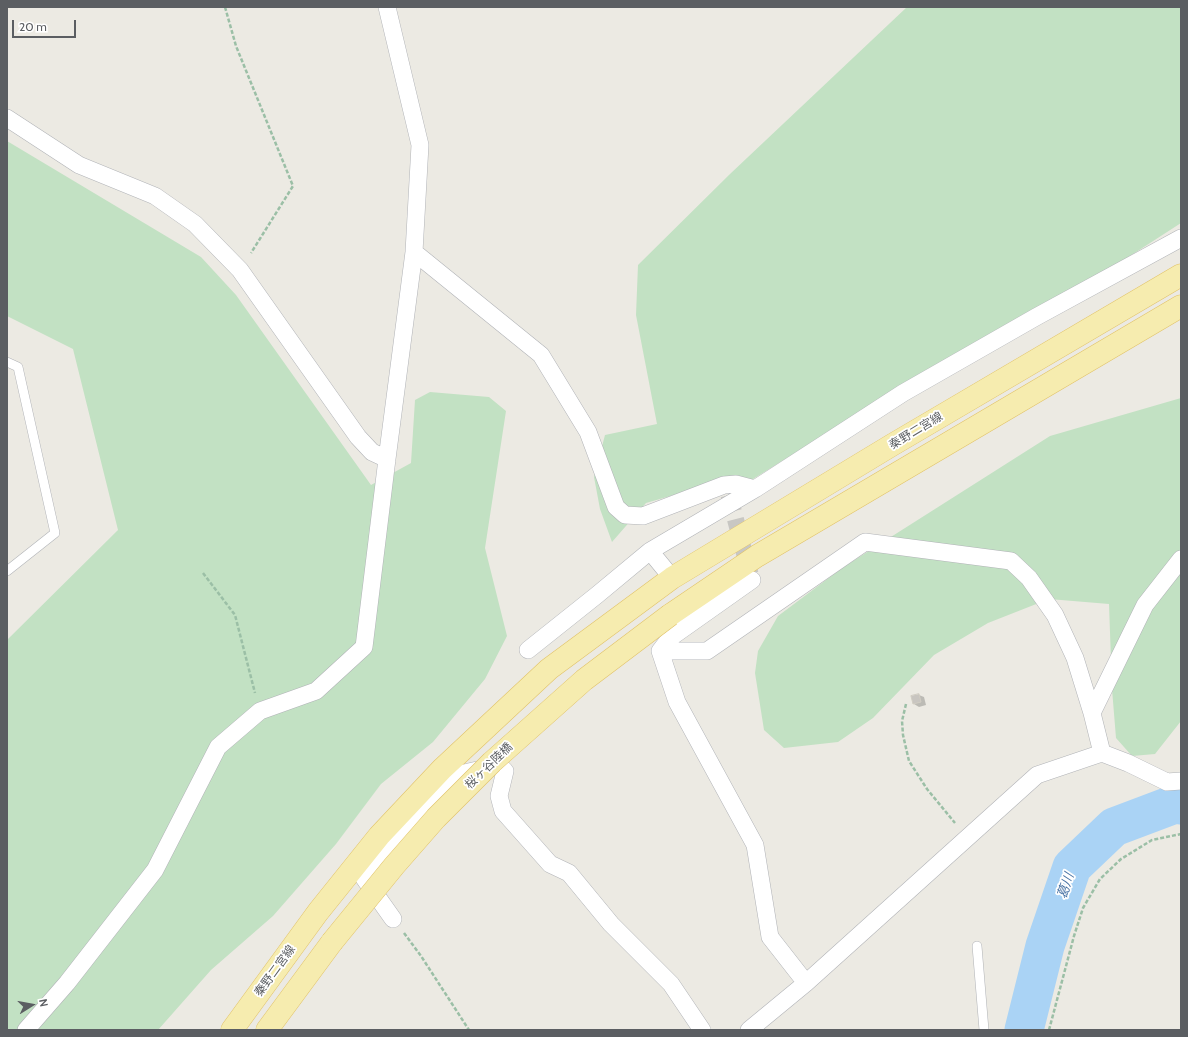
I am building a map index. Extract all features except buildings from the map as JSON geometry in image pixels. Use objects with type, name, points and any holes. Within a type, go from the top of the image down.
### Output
[{"type":"main road","name":"秦野二宮線","points":[[232,1030],[318,912],[379,836],[442,769],[549,669],[672,578],[1181,275]]},
{"type":"main road","name":"桜ヶ谷陸橋","points":[[267,1030],[332,942],[398,861],[436,818],[492,762],[584,680],[670,615],[757,556],[1181,306]]},
{"type":"street","points":[[26,1030],[68,983],[155,870],[218,747],[260,711],[316,691],[364,647],[386,459],[414,252],[420,145],[387,7]]},
{"type":"street","points":[[7,118],[79,165],[155,196],[195,224],[240,270],[358,437],[372,452],[386,459]]},
{"type":"street","points":[[528,650],[597,596],[650,550],[755,489],[903,393],[1036,317],[1181,238]]},
{"type":"street","points":[[414,252],[540,355],[588,432],[616,507],[625,515],[643,516],[724,485],[736,484],[755,489]]},
{"type":"street","points":[[660,651],[707,651],[865,542],[1010,561],[1029,578],[1055,616],[1075,658],[1092,713],[1102,753]]},
{"type":"street","points":[[650,550],[672,578]]},
{"type":"street","points":[[1092,713],[1145,605],[1181,559]]},
{"type":"street","points":[[660,651],[670,638],[752,580]]},
{"type":"street","points":[[660,651],[677,702],[755,845],[770,937],[806,984]]},
{"type":"street","points":[[749,1030],[806,984],[1038,775],[1102,753],[1167,782],[1181,781]]},
{"type":"street","points":[[392,919],[364,878],[460,774],[499,765],[505,771],[499,796],[503,811],[550,864],[569,873],[611,924],[671,984],[702,1030]]},
{"type":"lane","points":[[7,362],[18,367]]},
{"type":"lane","points":[[7,369],[18,367]]},
{"type":"lane","points":[[7,571],[55,533],[18,367]]},
{"type":"lane","points":[[976,946],[984,1030]]},
{"type":"path","points":[[225,7],[236,46],[293,186],[240,270]]},
{"type":"path","points":[[203,573],[235,615],[255,694]]},
{"type":"path","points":[[906,704],[902,721],[903,735],[909,761],[927,789],[967,838]]},
{"type":"path","points":[[1049,1030],[1083,908],[1100,879],[1121,859],[1152,840],[1181,834]]},
{"type":"path","points":[[407,938],[421,956],[469,1030]]},
{"type":"green space","points":[[907,7],[1181,7],[1181,223],[1099,276],[852,418],[753,479],[719,482],[646,503],[612,542],[600,509],[594,477],[605,435],[657,424],[636,315],[638,265],[730,174]]},
{"type":"green space","points":[[7,141],[201,257],[236,295],[371,485],[411,463],[415,400],[430,392],[489,397],[506,411],[485,548],[507,636],[485,679],[433,742],[381,784],[336,844],[273,916],[211,970],[158,1030],[7,1030],[7,640],[118,530],[73,349],[7,316]]},
{"type":"green space","points":[[1181,398],[1181,721],[1155,754],[1132,756],[1116,738],[1112,689],[1109,604],[1049,599],[988,623],[934,655],[873,718],[838,742],[784,748],[764,730],[755,673],[758,651],[778,616],[842,568],[1050,436]]},
{"type":"waterway","name":"葛川","points":[[1024,1030],[1045,946],[1072,867],[1114,827],[1175,804],[1181,805]]},
{"type":"tunnel","points":[[729,495],[750,574]]}]
